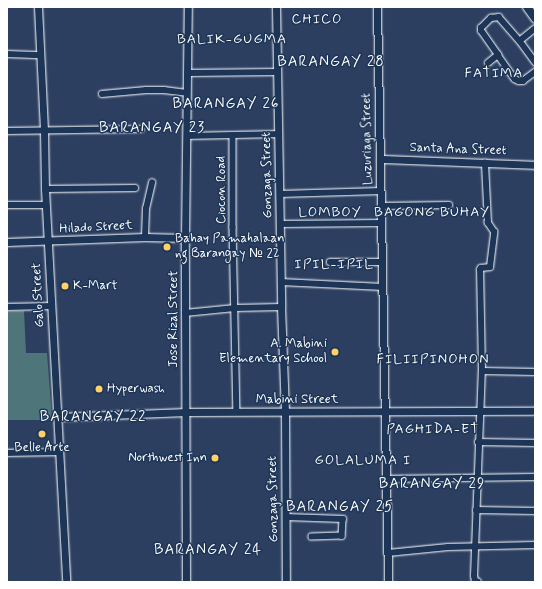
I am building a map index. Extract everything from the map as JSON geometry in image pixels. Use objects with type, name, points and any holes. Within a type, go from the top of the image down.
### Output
[{"type":"main road","points":[[527,7],[535,18]]},
{"type":"street","name":"Galo Street","points":[[38,7],[44,131],[45,189],[66,582]]},
{"type":"street","name":"Jose Rizal Street","points":[[186,582],[185,524],[187,412],[185,238],[188,7]]},
{"type":"street","name":"Gonzaga Street","points":[[276,7],[281,307],[285,411],[286,582]]},
{"type":"street","name":"Luzuriaga Street","points":[[377,7],[388,582]]},
{"type":"street","points":[[535,62],[520,41],[499,17],[491,18],[480,28],[480,31],[516,79],[523,81],[535,72]]},
{"type":"street","points":[[520,41],[535,29]]},
{"type":"street","points":[[7,54],[41,55]]},
{"type":"street","points":[[488,63],[498,55]]},
{"type":"street","points":[[188,73],[277,72]]},
{"type":"street","points":[[102,94],[164,90],[187,94]]},
{"type":"street","points":[[7,131],[141,129]]},
{"type":"street","points":[[187,136],[279,134]]},
{"type":"street","name":"Ciocon Road","points":[[233,135],[237,412]]},
{"type":"street","name":"Santa Ana Street","points":[[380,159],[535,165]]},
{"type":"street","points":[[478,582],[475,581],[474,576],[479,411],[482,371],[480,270],[481,268],[490,267],[494,232],[488,223],[485,163]]},
{"type":"street","points":[[145,237],[146,209],[152,183]]},
{"type":"street","points":[[45,189],[135,188]]},
{"type":"street","points":[[280,194],[381,191]]},
{"type":"street","points":[[7,205],[46,204]]},
{"type":"street","points":[[381,206],[448,205]]},
{"type":"street","points":[[280,224],[382,223]]},
{"type":"street","name":"Hilado Street","points":[[7,242],[48,242],[145,237],[185,238]]},
{"type":"street","points":[[330,262],[383,262]]},
{"type":"street","points":[[281,282],[383,287]]},
{"type":"street","points":[[7,307],[51,306]]},
{"type":"street","points":[[185,313],[235,308],[281,307]]},
{"type":"street","points":[[482,371],[535,372]]},
{"type":"street","name":"Mabini Street","points":[[58,417],[187,412],[535,410]]},
{"type":"street","points":[[478,442],[535,443]]},
{"type":"street","points":[[7,453],[59,452]]},
{"type":"street","points":[[386,479],[535,477]]},
{"type":"street","points":[[476,510],[535,510]]},
{"type":"street","points":[[286,517],[343,519],[342,536],[312,537]]},
{"type":"street","points":[[388,553],[475,546],[535,545]]},
{"type":"green space","points":[[7,311],[24,311],[26,353],[47,353],[52,420],[7,420]]},
{"type":"place","name":"Bahay Pamahalaan ng Barangay № 22","points":[[167,247]]},
{"type":"place","name":"K-Mart","points":[[65,286]]},
{"type":"place","name":"A. Mabini Elementary School","points":[[335,352]]},
{"type":"place","name":"Hyperwash","points":[[99,389]]},
{"type":"place","name":"Belle Arte","points":[[42,434]]},
{"type":"place","name":"Northwest Inn","points":[[215,458]]},
{"type":"district","name":"CHICO","points":[[317,19]]},
{"type":"district","name":"BALIK-GUGMA","points":[[232,39]]},
{"type":"district","name":"BARANGAY 28","points":[[331,63]]},
{"type":"district","name":"FATIMA","points":[[494,73]]},
{"type":"district","name":"BARANGAY 26","points":[[226,105]]},
{"type":"district","name":"BARANGAY 23","points":[[152,129]]},
{"type":"district","name":"LOMBOY","points":[[330,212]]},
{"type":"district","name":"BAGONG BUHAY","points":[[432,212]]},
{"type":"district","name":"IPIL-IPIL","points":[[334,264]]},
{"type":"district","name":"FILIIPINOHON","points":[[433,359]]},
{"type":"district","name":"BARANGAY 22","points":[[93,418]]},
{"type":"district","name":"PAGHIDA-ET","points":[[433,429]]},
{"type":"district","name":"GOLALUMA I","points":[[363,460]]},
{"type":"district","name":"BARANGAY 29","points":[[432,485]]},
{"type":"district","name":"BARANGAY 25","points":[[340,508]]},
{"type":"district","name":"BARANGAY 24","points":[[208,551]]}]
